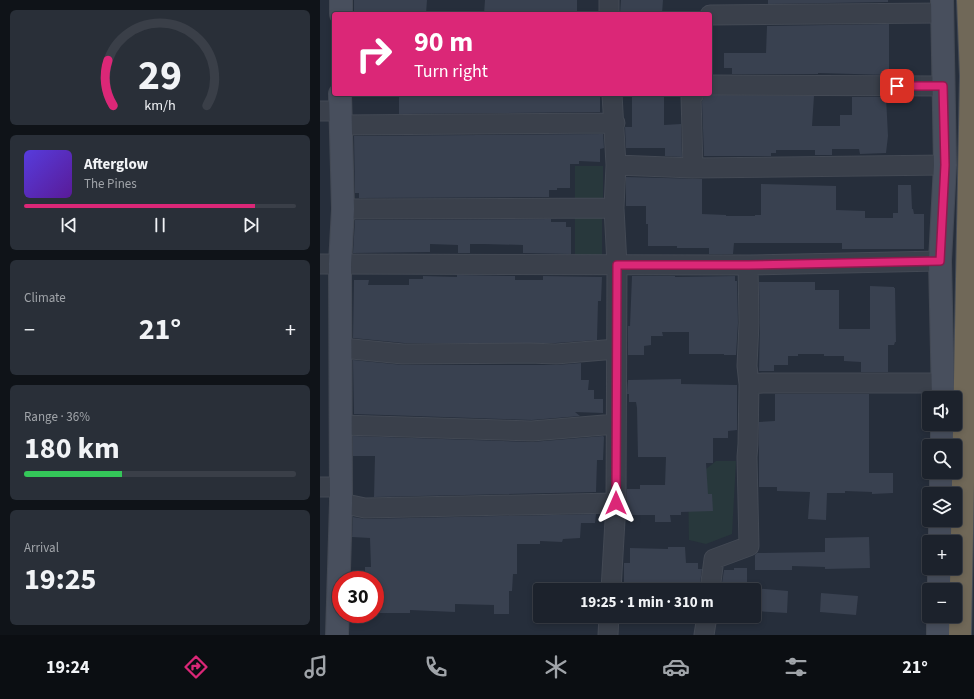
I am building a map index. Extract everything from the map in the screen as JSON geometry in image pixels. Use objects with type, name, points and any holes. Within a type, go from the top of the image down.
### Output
[{"type":"highway","points":[[960,635],[971,76],[968,0]]},
{"type":"street","points":[[341,0],[341,12]]},
{"type":"street","points":[[609,0],[609,12]]},
{"type":"street","points":[[705,0],[705,12]]},
{"type":"street","points":[[712,15],[942,6],[945,165],[940,261],[943,390],[763,383],[749,384]]},
{"type":"street","points":[[712,86],[943,86]]},
{"type":"street","points":[[611,583],[616,503],[617,265],[614,208],[616,165],[615,123],[612,96]]},
{"type":"street","points":[[691,96],[693,168]]},
{"type":"street","points":[[337,635],[334,492],[342,425],[342,348],[330,264],[343,209],[335,110],[615,123]]},
{"type":"street","points":[[616,165],[693,168],[945,165]]},
{"type":"street","points":[[343,209],[614,208]]},
{"type":"street","points":[[330,264],[748,265],[940,261]]},
{"type":"street","points":[[711,583],[714,559],[749,546],[747,457],[749,384],[747,366],[749,323],[748,265]]},
{"type":"street","points":[[342,348],[403,354],[556,354],[616,349]]},
{"type":"street","points":[[342,425],[532,430],[616,424]]},
{"type":"street","points":[[334,492],[365,508],[616,503]]},
{"type":"street","points":[[608,635],[609,623]]},
{"type":"street","points":[[704,635],[706,623]]},
{"type":"street","points":[[938,623],[938,635]]},
{"type":"shaded area","points":[[575,166],[603,166],[603,198],[598,203],[575,203]]},
{"type":"shaded area","points":[[575,215],[602,216],[602,256],[575,255]]},
{"type":"shaded area","points":[[716,461],[736,461],[732,534],[706,544],[689,540],[688,484]]},
{"type":"building","points":[[354,0],[427,0],[426,12],[354,12]]},
{"type":"building","points":[[485,0],[577,0],[577,12],[484,12]]},
{"type":"building","points":[[621,0],[663,0],[662,12],[620,12]]},
{"type":"building","points":[[768,0],[888,0],[888,2],[768,4]]},
{"type":"building","points":[[889,24],[889,75],[818,73],[732,74],[732,68],[724,68],[724,53],[766,53],[767,26]]},
{"type":"building","points":[[712,95],[814,96],[812,126],[840,126],[840,115],[852,115],[852,97],[886,97],[888,136],[886,153],[860,154],[859,149],[832,149],[832,155],[815,155],[815,150],[776,150],[776,153],[771,153],[771,156],[704,156],[702,101],[704,96]]},
{"type":"building","points":[[399,96],[600,97],[600,112],[399,114]]},
{"type":"building","points":[[632,97],[664,97],[664,125],[681,124],[682,157],[665,156],[665,148],[626,148],[625,127],[632,127]]},
{"type":"building","points":[[603,134],[604,148],[600,149],[600,162],[579,161],[579,164],[570,164],[570,188],[557,188],[557,190],[549,190],[549,197],[359,198],[359,193],[355,193],[354,136]]},
{"type":"building","points":[[626,177],[702,179],[702,214],[726,216],[761,215],[761,184],[836,186],[836,210],[865,211],[865,218],[893,218],[893,213],[898,213],[898,185],[911,185],[912,209],[914,214],[924,214],[924,249],[842,249],[842,243],[734,243],[733,254],[709,254],[709,248],[648,246],[646,206],[626,206]]},
{"type":"building","points":[[551,219],[551,222],[566,222],[566,227],[571,227],[571,254],[523,253],[523,245],[484,244],[470,244],[470,253],[458,253],[458,245],[430,244],[430,252],[353,253],[355,220]]},
{"type":"building","points":[[457,275],[515,276],[515,280],[543,280],[543,276],[602,277],[601,301],[598,301],[597,340],[556,343],[404,343],[353,338],[354,280],[369,280],[368,285],[409,285],[409,279],[423,279],[423,276],[457,277]]},
{"type":"building","points":[[632,276],[735,276],[735,281],[737,281],[738,323],[736,355],[689,354],[689,332],[662,332],[663,336],[651,336],[651,345],[644,346],[644,355],[628,355],[628,326],[630,326]]},
{"type":"building","points":[[759,282],[815,282],[815,290],[839,290],[839,329],[870,329],[870,286],[894,287],[896,342],[894,345],[888,345],[888,372],[861,372],[861,362],[844,361],[844,356],[824,356],[824,354],[798,354],[798,356],[788,356],[788,365],[774,365],[774,371],[759,371]]},
{"type":"building","points":[[353,360],[403,365],[556,365],[581,363],[581,380],[589,380],[588,390],[594,390],[594,399],[603,399],[603,413],[575,412],[580,416],[532,420],[354,414]]},
{"type":"building","points":[[681,379],[681,384],[737,385],[737,430],[728,431],[728,438],[713,438],[713,463],[706,463],[708,494],[712,494],[713,511],[681,512],[681,515],[670,515],[671,522],[655,522],[655,515],[626,515],[627,489],[640,489],[640,485],[665,485],[666,457],[638,457],[637,408],[636,402],[629,402],[629,394],[627,394],[628,380]]},
{"type":"building","points":[[775,394],[869,394],[869,473],[893,473],[893,493],[872,494],[872,492],[845,491],[845,493],[827,493],[826,520],[808,519],[810,492],[777,491],[777,487],[759,487],[759,422],[775,421]]},
{"type":"building","points":[[353,436],[532,442],[603,436],[603,460],[597,460],[596,492],[374,497],[375,456],[353,456]]},
{"type":"building","points":[[596,514],[595,523],[581,523],[580,538],[563,539],[562,542],[540,541],[540,544],[517,544],[517,574],[513,574],[512,591],[509,591],[509,614],[494,614],[494,605],[455,604],[455,612],[410,610],[410,613],[384,613],[384,571],[365,571],[365,567],[371,567],[370,538],[352,537],[353,517],[365,519]]},
{"type":"building","points":[[869,537],[870,568],[825,569],[825,567],[792,566],[792,570],[755,570],[755,555],[757,553],[825,552],[825,538]]},
{"type":"building","points":[[668,547],[685,547],[686,563],[698,563],[698,569],[702,569],[700,583],[624,582],[624,563],[630,563],[630,548],[668,549]]},
{"type":"building","points":[[734,568],[747,568],[747,583],[722,583],[724,570],[734,570]]},
{"type":"building","points":[[761,589],[788,591],[787,613],[761,611]]},
{"type":"building","points":[[821,593],[858,596],[856,615],[820,612]]},
{"type":"route","points":[[616,503],[617,265],[748,265],[940,261],[945,165],[943,86],[897,86]]}]
